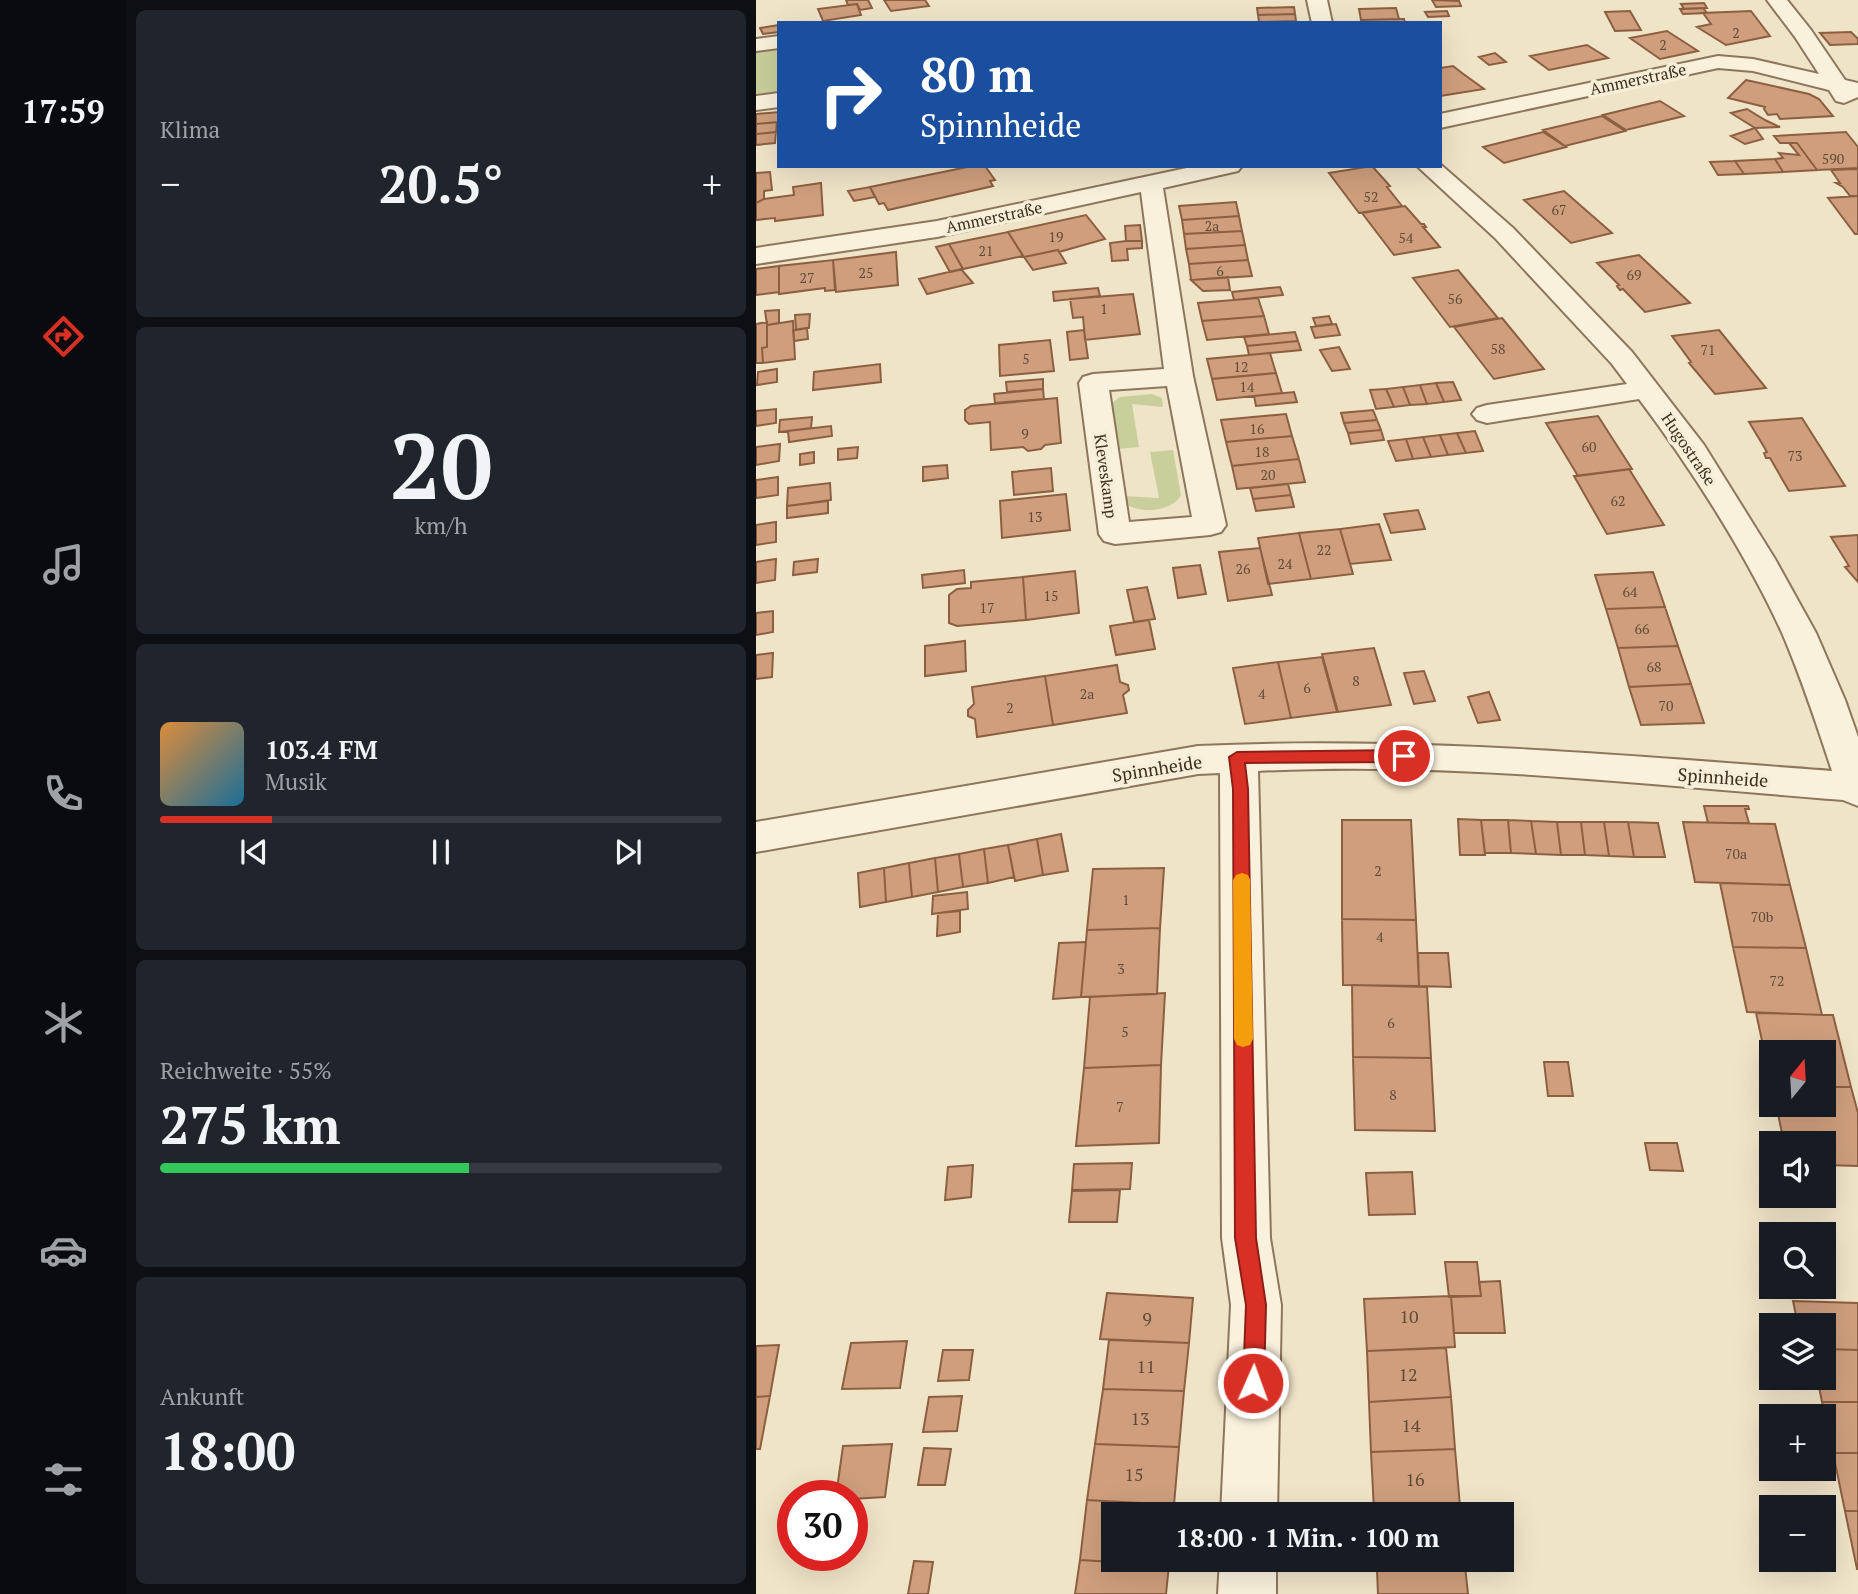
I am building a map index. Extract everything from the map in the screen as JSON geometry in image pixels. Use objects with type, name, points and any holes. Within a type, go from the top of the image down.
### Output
[{"type":"street","points":[[1317,0],[1322,21]]},
{"type":"street","points":[[1777,0],[1804,34],[1835,85],[1858,113]]},
{"type":"street","points":[[756,46],[777,42]]},
{"type":"street","name":"Ammerstraße","points":[[1442,121],[1718,62],[1744,64],[1858,90]]},
{"type":"street","points":[[756,103],[777,100]]},
{"type":"street","name":"Ammerstraße","points":[[756,256],[937,229],[1221,168]]},
{"type":"street","name":"Hugostraße","points":[[1432,168],[1504,233],[1622,358],[1689,445],[1759,559],[1799,633],[1827,700],[1857,790]]},
{"type":"street","name":"Kleveskamp","points":[[1147,184],[1153,191],[1179,376],[1210,525],[1115,534],[1093,383],[1179,376]]},
{"type":"street","points":[[1487,414],[1648,389]]},
{"type":"street","name":"Spinnheide","points":[[756,836],[1198,760],[1237,757],[1432,756],[1857,790]]},
{"type":"street","points":[[1237,757],[1241,789],[1245,1238],[1256,1305],[1249,1502]]},
{"type":"street","points":[[1247,1594],[1248,1572]]},
{"type":"green space","points":[[777,49],[777,93],[756,96],[756,52]]},
{"type":"green space","points":[[1152,394],[1162,398],[1163,407],[1132,404],[1139,447],[1118,449],[1111,404],[1120,397]]},
{"type":"green space","points":[[1173,450],[1181,495],[1177,501],[1154,510],[1137,509],[1124,502],[1123,496],[1159,498],[1150,452]]},
{"type":"building","points":[[846,0],[868,0],[872,8],[860,10],[857,4],[848,5]]},
{"type":"building","points":[[884,0],[925,0],[929,6],[891,11]]},
{"type":"building","points":[[1432,0],[1459,1],[1461,6],[1436,7]]},
{"type":"building","points":[[1704,3],[1707,8],[1684,9],[1681,4]]},
{"type":"building","points":[[857,4],[861,15],[823,21],[818,9]]},
{"type":"building","points":[[1294,7],[1295,14],[1258,15],[1257,8]]},
{"type":"building","points":[[1396,8],[1399,19],[1361,20],[1359,9]]},
{"type":"building","points":[[1703,8],[1707,13],[1683,14],[1680,9]]},
{"type":"building","points":[[1447,11],[1449,16],[1428,17],[1425,12]]},
{"type":"building","points":[[1630,11],[1641,30],[1615,31],[1605,12]]},
{"type":"building","points":[[1751,11],[1770,36],[1726,45],[1697,27],[1711,24],[1703,13]]},
{"type":"building","points":[[1295,14],[1296,21],[1259,21],[1258,15]]},
{"type":"building","points":[[1404,19],[1404,21],[1361,21]]},
{"type":"building","points":[[777,25],[777,32],[763,34],[760,28]]},
{"type":"building","points":[[1667,31],[1698,51],[1660,59],[1630,38]]},
{"type":"building","points":[[1851,32],[1858,39],[1858,44],[1830,45],[1820,33]]},
{"type":"building","points":[[1587,45],[1608,58],[1549,70],[1530,56]]},
{"type":"building","points":[[1495,53],[1506,62],[1489,65],[1479,57]]},
{"type":"building","points":[[1453,66],[1484,89],[1442,96],[1442,68]]},
{"type":"building","points":[[1746,80],[1809,94],[1819,99],[1833,116],[1780,119],[1777,114],[1768,115],[1765,107],[1728,98]]},
{"type":"building","points":[[1660,101],[1684,116],[1626,130],[1603,115]]},
{"type":"building","points":[[1747,109],[1780,127],[1755,128],[1731,113]]},
{"type":"building","points":[[777,112],[777,122],[756,124],[756,114]]},
{"type":"building","points":[[1602,116],[1625,131],[1565,146],[1543,130]]},
{"type":"building","points":[[777,122],[776,132],[756,134],[756,124]]},
{"type":"building","points":[[1755,128],[1763,139],[1745,144],[1731,136]]},
{"type":"building","points":[[776,132],[775,143],[756,145],[756,134]]},
{"type":"building","points":[[1543,132],[1566,147],[1504,163],[1483,147]]},
{"type":"building","points":[[1846,132],[1858,147],[1858,168],[1817,170],[1797,143],[1780,143],[1774,136]]},
{"type":"building","points":[[1789,143],[1797,143],[1817,170],[1783,172],[1775,159],[1783,158],[1779,153],[1799,155]]},
{"type":"building","points":[[1775,159],[1783,172],[1744,174],[1735,161]]},
{"type":"building","points":[[1735,161],[1744,174],[1718,175],[1710,162]]},
{"type":"building","points":[[962,168],[986,168],[995,180],[990,181],[993,186],[888,210],[884,203],[879,204],[870,187]]},
{"type":"building","points":[[1374,168],[1390,186],[1387,187],[1402,206],[1359,213],[1329,173]]},
{"type":"building","points":[[1858,169],[1858,196],[1850,196],[1836,183],[1840,183],[1831,170]]},
{"type":"building","points":[[770,172],[772,190],[764,191],[764,199],[756,203],[756,173]]},
{"type":"building","points":[[821,183],[823,215],[775,221],[775,218],[756,220],[756,203],[764,199],[794,195],[793,187]]},
{"type":"building","points":[[870,187],[875,197],[854,201],[848,191]]},
{"type":"building","points":[[1564,191],[1612,233],[1571,243],[1524,200]]},
{"type":"building","points":[[1858,196],[1858,234],[1855,234],[1828,198]]},
{"type":"building","points":[[1236,202],[1239,216],[1182,220],[1179,206]]},
{"type":"building","points":[[1405,206],[1424,224],[1426,227],[1423,227],[1440,247],[1394,255],[1362,213]]},
{"type":"building","points":[[1086,215],[1105,239],[1059,252],[1058,250],[1024,257],[1008,232]]},
{"type":"building","points":[[1239,216],[1242,231],[1184,234],[1182,220]]},
{"type":"building","points":[[1140,225],[1142,241],[1126,241],[1125,226]]},
{"type":"building","points":[[1242,231],[1245,245],[1186,249],[1184,234]]},
{"type":"building","points":[[1008,232],[1023,256],[963,269],[949,244]]},
{"type":"building","points":[[1142,241],[1142,248],[1127,249],[1128,260],[1112,261],[1110,243]]},
{"type":"building","points":[[949,244],[963,269],[950,272],[936,247]]},
{"type":"building","points":[[1245,245],[1248,260],[1189,264],[1186,249]]},
{"type":"building","points":[[1058,250],[1066,263],[1033,270],[1024,257]]},
{"type":"building","points":[[896,252],[898,285],[836,292],[833,260]]},
{"type":"building","points":[[1639,255],[1690,303],[1645,312],[1623,289],[1620,290],[1617,286],[1619,285],[1597,263]]},
{"type":"building","points":[[833,260],[835,290],[825,291],[825,288],[779,294],[779,266]]},
{"type":"building","points":[[1248,260],[1252,276],[1191,280],[1189,264]]},
{"type":"building","points":[[779,266],[779,292],[756,295],[756,269]]},
{"type":"building","points":[[961,269],[973,283],[927,294],[919,279]]},
{"type":"building","points":[[1458,270],[1498,318],[1450,327],[1413,278]]},
{"type":"building","points":[[1228,277],[1230,290],[1203,291],[1191,280]]},
{"type":"building","points":[[1280,287],[1283,295],[1234,300],[1232,292]]},
{"type":"building","points":[[1098,288],[1100,296],[1054,301],[1053,292]]},
{"type":"building","points":[[1133,294],[1140,334],[1085,340],[1083,317],[1073,318],[1070,299]]},
{"type":"building","points":[[1258,298],[1264,316],[1202,321],[1198,303]]},
{"type":"building","points":[[779,310],[779,323],[767,325],[765,311]]},
{"type":"building","points":[[810,314],[809,328],[796,330],[795,315]]},
{"type":"building","points":[[1264,316],[1269,334],[1207,340],[1202,321]]},
{"type":"building","points":[[1329,316],[1332,324],[1316,326],[1313,318]]},
{"type":"building","points":[[1502,318],[1544,369],[1494,379],[1454,327]]},
{"type":"building","points":[[793,321],[795,359],[763,363],[762,348],[767,347],[767,325]]},
{"type":"building","points":[[767,322],[767,347],[762,348],[763,363],[756,363],[756,324]]},
{"type":"building","points":[[1336,324],[1340,335],[1315,338],[1311,327]]},
{"type":"building","points":[[807,328],[808,339],[794,341],[793,330]]},
{"type":"building","points":[[1084,330],[1088,358],[1070,360],[1067,332]]},
{"type":"building","points":[[1719,330],[1766,388],[1715,394],[1689,363],[1691,362],[1672,336]]},
{"type":"building","points":[[1295,332],[1298,341],[1247,346],[1244,337]]},
{"type":"building","points":[[1050,340],[1054,371],[1000,376],[999,345]]},
{"type":"building","points":[[1298,341],[1301,350],[1249,355],[1247,346]]},
{"type":"building","points":[[1339,347],[1350,369],[1332,371],[1320,350]]},
{"type":"building","points":[[1270,353],[1276,373],[1212,379],[1207,359]]},
{"type":"building","points":[[880,364],[881,382],[813,390],[814,372]]},
{"type":"building","points":[[777,369],[777,382],[757,385],[758,372]]},
{"type":"building","points":[[1276,373],[1282,393],[1217,400],[1212,379]]},
{"type":"building","points":[[1043,379],[1043,389],[1007,392],[1006,382]]},
{"type":"building","points":[[1453,382],[1461,400],[1444,402],[1436,383]]},
{"type":"building","points":[[1436,383],[1444,402],[1427,404],[1420,385]]},
{"type":"building","points":[[1420,385],[1427,404],[1410,405],[1403,387]]},
{"type":"building","points":[[1403,387],[1410,405],[1394,407],[1386,389]]},
{"type":"building","points":[[1043,389],[1044,399],[995,403],[994,394]]},
{"type":"building","points":[[1386,389],[1394,407],[1376,409],[1370,390]]},
{"type":"building","points":[[1294,392],[1297,402],[1256,406],[1254,396]]},
{"type":"building","points":[[1057,398],[1061,443],[1045,445],[1041,449],[1028,451],[1023,447],[991,450],[990,422],[969,424],[965,420],[965,410],[971,406]]},
{"type":"building","points":[[776,409],[776,423],[756,426],[756,411]]},
{"type":"building","points":[[1373,410],[1377,420],[1344,423],[1341,413]]},
{"type":"building","points":[[1286,414],[1292,436],[1226,442],[1221,420]]},
{"type":"building","points":[[1598,416],[1632,469],[1578,476],[1546,423]]},
{"type":"building","points":[[812,417],[811,428],[779,432],[780,420]]},
{"type":"building","points":[[1802,418],[1845,486],[1789,491],[1770,458],[1766,458],[1764,453],[1767,452],[1749,422]]},
{"type":"building","points":[[1377,420],[1381,430],[1348,433],[1344,423]]},
{"type":"building","points":[[831,426],[832,436],[789,442],[788,431]]},
{"type":"building","points":[[1381,430],[1384,440],[1351,444],[1348,433]]},
{"type":"building","points":[[1475,431],[1483,451],[1466,453],[1457,433]]},
{"type":"building","points":[[1457,433],[1466,453],[1448,455],[1440,435]]},
{"type":"building","points":[[1440,435],[1448,455],[1431,457],[1423,437]]},
{"type":"building","points":[[1292,436],[1299,459],[1232,466],[1226,442]]},
{"type":"building","points":[[1423,437],[1431,457],[1413,459],[1406,439]]},
{"type":"building","points":[[1406,439],[1413,459],[1396,461],[1388,441]]},
{"type":"building","points":[[780,444],[779,461],[756,465],[756,447]]},
{"type":"building","points":[[858,447],[857,458],[838,460],[838,449]]},
{"type":"building","points":[[814,452],[814,463],[800,465],[800,454]]},
{"type":"building","points":[[1299,459],[1305,482],[1237,489],[1232,466]]},
{"type":"building","points":[[947,465],[948,478],[923,481],[923,467]]},
{"type":"building","points":[[1051,468],[1053,491],[1014,495],[1012,472]]},
{"type":"building","points":[[1629,469],[1664,525],[1607,534],[1574,476]]},
{"type":"building","points":[[778,477],[778,495],[756,498],[756,480]]},
{"type":"building","points":[[830,483],[831,500],[787,506],[788,488]]},
{"type":"building","points":[[1288,484],[1291,495],[1253,499],[1250,488]]},
{"type":"building","points":[[1066,494],[1070,530],[1002,538],[1000,501]]},
{"type":"building","points":[[1291,495],[1294,507],[1256,511],[1253,499]]},
{"type":"building","points":[[828,501],[828,513],[787,518],[787,506]]},
{"type":"building","points":[[1418,510],[1425,529],[1391,533],[1384,514]]},
{"type":"building","points":[[776,522],[776,542],[756,545],[756,525]]},
{"type":"building","points":[[1379,524],[1391,560],[1350,564],[1340,529]]},
{"type":"building","points":[[1340,529],[1353,574],[1311,579],[1299,533]]},
{"type":"building","points":[[1299,533],[1311,579],[1268,584],[1258,538]]},
{"type":"building","points":[[1858,535],[1858,582],[1845,567],[1849,566],[1831,537]]},
{"type":"building","points":[[1260,548],[1272,595],[1228,601],[1219,552]]},
{"type":"building","points":[[776,559],[775,580],[756,583],[756,562]]},
{"type":"building","points":[[818,559],[817,572],[793,575],[794,562]]},
{"type":"building","points":[[1200,565],[1206,594],[1178,598],[1173,568]]},
{"type":"building","points":[[964,570],[965,583],[923,588],[922,575]]},
{"type":"building","points":[[1075,571],[1079,613],[1026,620],[1023,577]]},
{"type":"building","points":[[1653,572],[1665,607],[1606,609],[1595,575]]},
{"type":"building","points":[[1023,577],[1026,620],[957,626],[949,623],[949,595],[957,589],[971,588],[971,582]]},
{"type":"building","points":[[1147,587],[1155,619],[1134,622],[1127,590]]},
{"type":"building","points":[[1665,607],[1678,646],[1618,648],[1606,609]]},
{"type":"building","points":[[773,611],[773,632],[756,635],[756,613]]},
{"type":"building","points":[[1149,620],[1155,649],[1116,655],[1110,626]]},
{"type":"building","points":[[965,641],[966,671],[925,676],[925,646]]},
{"type":"building","points":[[1678,646],[1691,684],[1629,687],[1618,648]]},
{"type":"building","points":[[1374,648],[1391,705],[1338,712],[1322,654]]},
{"type":"building","points":[[773,653],[772,677],[756,679],[756,655]]},
{"type":"building","points":[[1322,657],[1337,712],[1291,718],[1278,662]]},
{"type":"building","points":[[1278,662],[1291,718],[1245,724],[1233,668]]},
{"type":"building","points":[[1117,665],[1120,682],[1128,685],[1129,690],[1123,695],[1127,713],[1053,725],[1045,676]]},
{"type":"building","points":[[1424,671],[1435,701],[1414,704],[1404,673]]},
{"type":"building","points":[[1045,676],[1053,725],[977,737],[975,719],[968,716],[968,710],[974,704],[972,687]]},
{"type":"building","points":[[1691,684],[1704,723],[1641,725],[1629,687]]},
{"type":"building","points":[[1489,692],[1500,720],[1478,723],[1468,697]]},
{"type":"building","points":[[1704,806],[1748,806],[1749,809],[1745,809],[1749,823],[1708,823]]},
{"type":"building","points":[[1458,819],[1481,820],[1485,855],[1460,855]]},
{"type":"building","points":[[1342,820],[1411,820],[1416,920],[1342,919]]},
{"type":"building","points":[[1481,820],[1508,820],[1511,853],[1485,853]]},
{"type":"building","points":[[1508,820],[1531,821],[1536,854],[1511,853]]},
{"type":"building","points":[[1531,821],[1557,822],[1561,855],[1536,854]]},
{"type":"building","points":[[1557,822],[1581,822],[1585,855],[1561,855]]},
{"type":"building","points":[[1581,822],[1604,822],[1609,856],[1585,855]]},
{"type":"building","points":[[1604,822],[1628,822],[1634,857],[1609,856]]},
{"type":"building","points":[[1628,822],[1658,823],[1665,857],[1634,857]]},
{"type":"building","points":[[1683,822],[1775,824],[1790,885],[1695,882]]},
{"type":"building","points":[[1061,834],[1068,871],[1043,875],[1037,839]]},
{"type":"building","points":[[1037,839],[1043,875],[1015,881],[1008,845]]},
{"type":"building","points":[[1008,845],[1014,877],[988,883],[984,849]]},
{"type":"building","points":[[984,849],[988,883],[963,887],[959,854]]},
{"type":"building","points":[[959,854],[963,887],[938,892],[935,858]]},
{"type":"building","points":[[935,858],[938,892],[912,897],[909,863]]},
{"type":"building","points":[[909,863],[912,897],[886,902],[884,868]]},
{"type":"building","points":[[884,868],[886,902],[860,907],[858,873]]},
{"type":"building","points":[[1164,868],[1160,928],[1087,930],[1093,869]]},
{"type":"building","points":[[1720,883],[1790,885],[1806,948],[1733,947]]},
{"type":"building","points":[[967,892],[968,909],[932,914],[933,896]]},
{"type":"building","points":[[960,911],[960,932],[937,936],[938,913]]},
{"type":"building","points":[[1342,919],[1416,920],[1419,986],[1343,985]]},
{"type":"building","points":[[1160,928],[1157,994],[1081,997],[1087,930]]},
{"type":"building","points":[[1086,942],[1081,997],[1053,999],[1059,943]]},
{"type":"building","points":[[1733,947],[1806,948],[1822,1015],[1747,1012]]},
{"type":"building","points":[[1418,953],[1448,953],[1451,987],[1419,986]]},
{"type":"building","points":[[1352,985],[1427,987],[1431,1058],[1353,1057]]},
{"type":"building","points":[[1165,993],[1161,1065],[1084,1068],[1090,997]]},
{"type":"building","points":[[1756,1013],[1833,1015],[1851,1087],[1836,1087],[1836,1040],[1762,1040]]},
{"type":"building","points":[[1353,1057],[1431,1058],[1435,1131],[1355,1130]]},
{"type":"building","points":[[1544,1062],[1568,1062],[1573,1096],[1548,1096]]},
{"type":"building","points":[[1161,1065],[1159,1143],[1076,1146],[1084,1068]]},
{"type":"building","points":[[1836,1087],[1851,1087],[1858,1113],[1858,1166],[1836,1165],[1836,1131],[1782,1131],[1779,1117],[1836,1117]]},
{"type":"building","points":[[1645,1143],[1677,1143],[1683,1171],[1650,1170]]},
{"type":"building","points":[[1132,1163],[1130,1189],[1072,1190],[1074,1164]]},
{"type":"building","points":[[973,1165],[971,1197],[945,1200],[948,1167]]},
{"type":"building","points":[[1412,1172],[1415,1214],[1369,1215],[1366,1173]]},
{"type":"building","points":[[1120,1190],[1117,1222],[1069,1222],[1072,1191]]},
{"type":"building","points":[[1445,1262],[1477,1262],[1481,1296],[1449,1297]]},
{"type":"building","points":[[1500,1281],[1505,1333],[1454,1333],[1451,1296],[1481,1296],[1479,1282]]},
{"type":"building","points":[[1107,1293],[1193,1298],[1189,1343],[1100,1339]]},
{"type":"building","points":[[1451,1296],[1455,1347],[1367,1351],[1364,1299]]},
{"type":"building","points":[[1793,1301],[1858,1303],[1858,1350],[1836,1349],[1836,1313],[1796,1313]]},
{"type":"building","points":[[1109,1340],[1189,1343],[1184,1391],[1103,1389]]},
{"type":"building","points":[[907,1341],[900,1388],[842,1389],[851,1343]]},
{"type":"building","points":[[779,1345],[770,1396],[756,1397],[756,1346]]},
{"type":"building","points":[[1446,1348],[1451,1397],[1369,1402],[1367,1351]]},
{"type":"building","points":[[1836,1349],[1858,1350],[1858,1402],[1822,1402],[1820,1390],[1836,1390]]},
{"type":"building","points":[[943,1350],[973,1350],[969,1380],[938,1381]]},
{"type":"building","points":[[1103,1389],[1184,1391],[1179,1447],[1095,1444]]},
{"type":"building","points":[[770,1396],[760,1449],[756,1449],[756,1397]]},
{"type":"building","points":[[962,1396],[957,1431],[923,1432],[929,1397]]},
{"type":"building","points":[[1451,1397],[1455,1449],[1371,1452],[1369,1402]]},
{"type":"building","points":[[1858,1402],[1858,1453],[1836,1453],[1836,1404],[1822,1404]]},
{"type":"building","points":[[892,1444],[885,1497],[868,1498],[868,1480],[838,1480],[843,1446]]},
{"type":"building","points":[[1095,1444],[1179,1447],[1174,1502],[1087,1500]]},
{"type":"building","points":[[924,1448],[951,1449],[945,1485],[918,1485]]},
{"type":"building","points":[[1455,1449],[1460,1502],[1374,1502],[1371,1452]]},
{"type":"building","points":[[1836,1453],[1858,1453],[1858,1511],[1845,1511],[1836,1468]]},
{"type":"building","points":[[1087,1500],[1122,1502],[1101,1502],[1101,1561],[1080,1560]]},
{"type":"building","points":[[1845,1511],[1858,1511],[1858,1569],[1857,1569]]},
{"type":"building","points":[[1080,1560],[1101,1561],[1101,1572],[1168,1572],[1166,1594],[1075,1594]]},
{"type":"building","points":[[914,1561],[933,1562],[928,1594],[908,1594]]},
{"type":"building","points":[[1377,1572],[1466,1572],[1468,1594],[1378,1594]]},
{"type":"slow traffic","points":[[1242,880],[1243,1039]]},
{"type":"route","points":[[1253,1383],[1256,1305],[1245,1238],[1241,789],[1237,757],[1404,756]]}]
